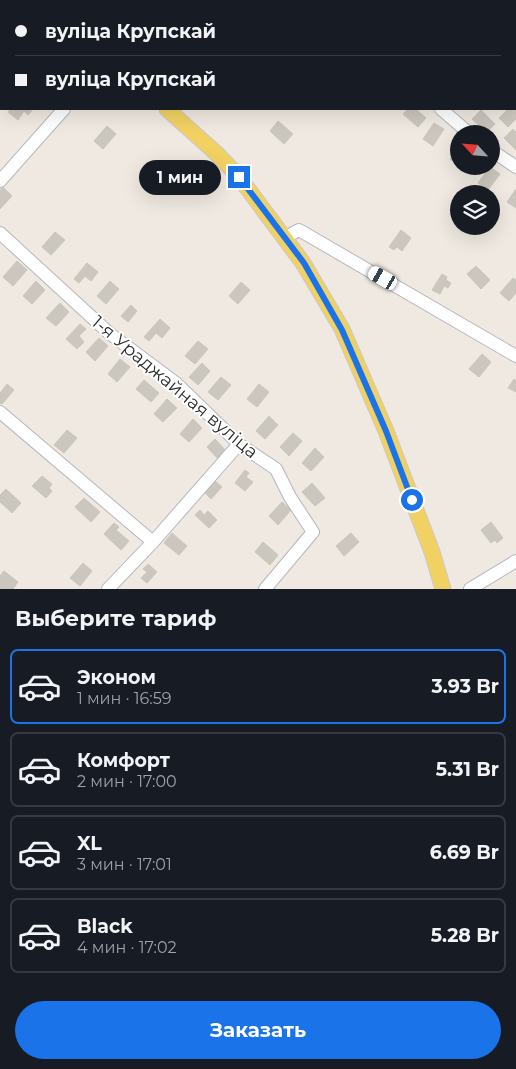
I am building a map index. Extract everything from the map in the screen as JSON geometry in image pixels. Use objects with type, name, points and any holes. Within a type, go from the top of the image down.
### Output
[{"type":"main road","points":[[168,110],[216,153],[239,177],[304,263],[342,330],[386,431],[432,552],[443,589]]},
{"type":"street","points":[[0,181],[63,110]]},
{"type":"street","points":[[442,110],[460,125]]},
{"type":"street","points":[[500,156],[516,166]]},
{"type":"street","points":[[286,237],[299,230],[516,356]]},
{"type":"street","name":"1-я Ураджайная вуліца","points":[[0,233],[109,333],[176,383],[239,444],[276,469],[290,497],[313,532],[265,589]]},
{"type":"street","points":[[0,412],[153,542]]},
{"type":"street","points":[[108,589],[153,542],[239,444]]},
{"type":"street","points":[[470,589],[516,561]]},
{"type":"building","points":[[10,110],[32,110],[28,115],[24,111],[18,120],[8,112]]},
{"type":"building","points":[[407,110],[417,110],[426,118],[418,127],[403,114]]},
{"type":"building","points":[[481,110],[495,124],[478,125],[472,119]]},
{"type":"building","points":[[507,110],[515,110],[516,119],[508,127],[499,118]]},
{"type":"building","points":[[278,121],[293,134],[284,144],[270,131]]},
{"type":"building","points":[[434,123],[444,129],[433,146],[423,139]]},
{"type":"building","points":[[107,126],[116,134],[103,149],[94,141]]},
{"type":"building","points":[[513,129],[516,132],[516,150],[504,138]]},
{"type":"building","points":[[484,175],[499,175],[492,185],[481,185],[478,183]]},
{"type":"building","points":[[3,187],[12,196],[0,209],[0,190]]},
{"type":"building","points":[[516,189],[516,208],[507,202]]},
{"type":"building","points":[[401,230],[411,238],[402,251],[397,247],[394,250],[389,247]]},
{"type":"building","points":[[55,232],[65,240],[51,255],[42,247]]},
{"type":"building","points":[[17,261],[27,270],[13,286],[3,277]]},
{"type":"building","points":[[87,263],[98,272],[91,281],[85,276],[79,283],[74,279]]},
{"type":"building","points":[[476,266],[490,280],[481,289],[467,274]]},
{"type":"building","points":[[442,274],[451,283],[448,288],[444,286],[440,294],[432,290]]},
{"type":"building","points":[[513,278],[516,280],[516,293],[509,301],[500,293]]},
{"type":"building","points":[[36,281],[45,290],[32,304],[23,296]]},
{"type":"building","points":[[110,281],[119,289],[106,304],[97,296]]},
{"type":"building","points":[[241,282],[250,290],[238,304],[229,296]]},
{"type":"building","points":[[60,303],[69,312],[56,326],[46,318]]},
{"type":"building","points":[[131,305],[137,311],[128,322],[121,316]]},
{"type":"building","points":[[160,319],[170,328],[162,338],[156,333],[149,341],[144,337]]},
{"type":"building","points":[[80,324],[86,329],[79,336],[84,342],[77,349],[66,339]]},
{"type":"building","points":[[99,338],[108,346],[95,361],[86,352]]},
{"type":"building","points":[[198,341],[208,349],[195,364],[185,356]]},
{"type":"building","points":[[482,354],[491,362],[479,377],[469,369]]},
{"type":"building","points":[[120,359],[130,367],[117,382],[108,374]]},
{"type":"building","points":[[202,363],[210,371],[198,385],[189,377]]},
{"type":"building","points":[[221,377],[231,385],[218,400],[208,392]]},
{"type":"building","points":[[514,379],[516,381],[516,392],[508,388]]},
{"type":"building","points":[[144,380],[159,393],[151,402],[136,389]]},
{"type":"building","points":[[7,384],[14,390],[2,404],[0,403],[0,393]]},
{"type":"building","points":[[259,384],[269,392],[257,407],[247,399]]},
{"type":"building","points":[[167,399],[177,408],[163,422],[154,414]]},
{"type":"building","points":[[269,416],[278,425],[265,439],[256,431]]},
{"type":"building","points":[[193,419],[202,428],[189,442],[180,434]]},
{"type":"building","points":[[67,430],[77,438],[64,453],[54,445]]},
{"type":"building","points":[[293,433],[302,441],[289,456],[280,447]]},
{"type":"building","points":[[215,439],[227,452],[219,460],[207,447]]},
{"type":"building","points":[[315,448],[324,457],[311,471],[302,463]]},
{"type":"building","points":[[245,470],[249,473],[246,477],[253,482],[245,491],[235,483]]},
{"type":"building","points":[[42,476],[52,484],[49,488],[52,491],[46,498],[32,486]]},
{"type":"building","points":[[214,480],[222,487],[211,499],[204,492]]},
{"type":"building","points":[[312,483],[325,498],[315,506],[302,492]]},
{"type":"building","points":[[6,489],[21,503],[12,513],[0,502],[0,495]]},
{"type":"building","points":[[84,498],[100,512],[91,522],[75,507]]},
{"type":"building","points":[[282,502],[291,510],[278,525],[269,516]]},
{"type":"building","points":[[200,510],[204,515],[208,511],[217,520],[209,528],[195,515]]},
{"type":"building","points":[[491,522],[503,538],[497,543],[495,540],[491,543],[481,530]]},
{"type":"building","points":[[114,523],[119,527],[116,530],[129,541],[121,550],[104,534]]},
{"type":"building","points":[[172,533],[187,546],[179,555],[164,543]]},
{"type":"building","points":[[351,533],[359,542],[344,556],[336,546]]},
{"type":"building","points":[[263,542],[278,555],[270,565],[255,552]]},
{"type":"building","points":[[83,563],[92,571],[80,586],[70,578]]},
{"type":"building","points":[[148,564],[157,572],[147,583],[141,578],[147,572],[143,569]]},
{"type":"building","points":[[4,571],[18,582],[13,589],[0,589],[0,576]]},
{"type":"route","points":[[239,177],[304,263],[342,330],[386,431],[412,500]]}]
